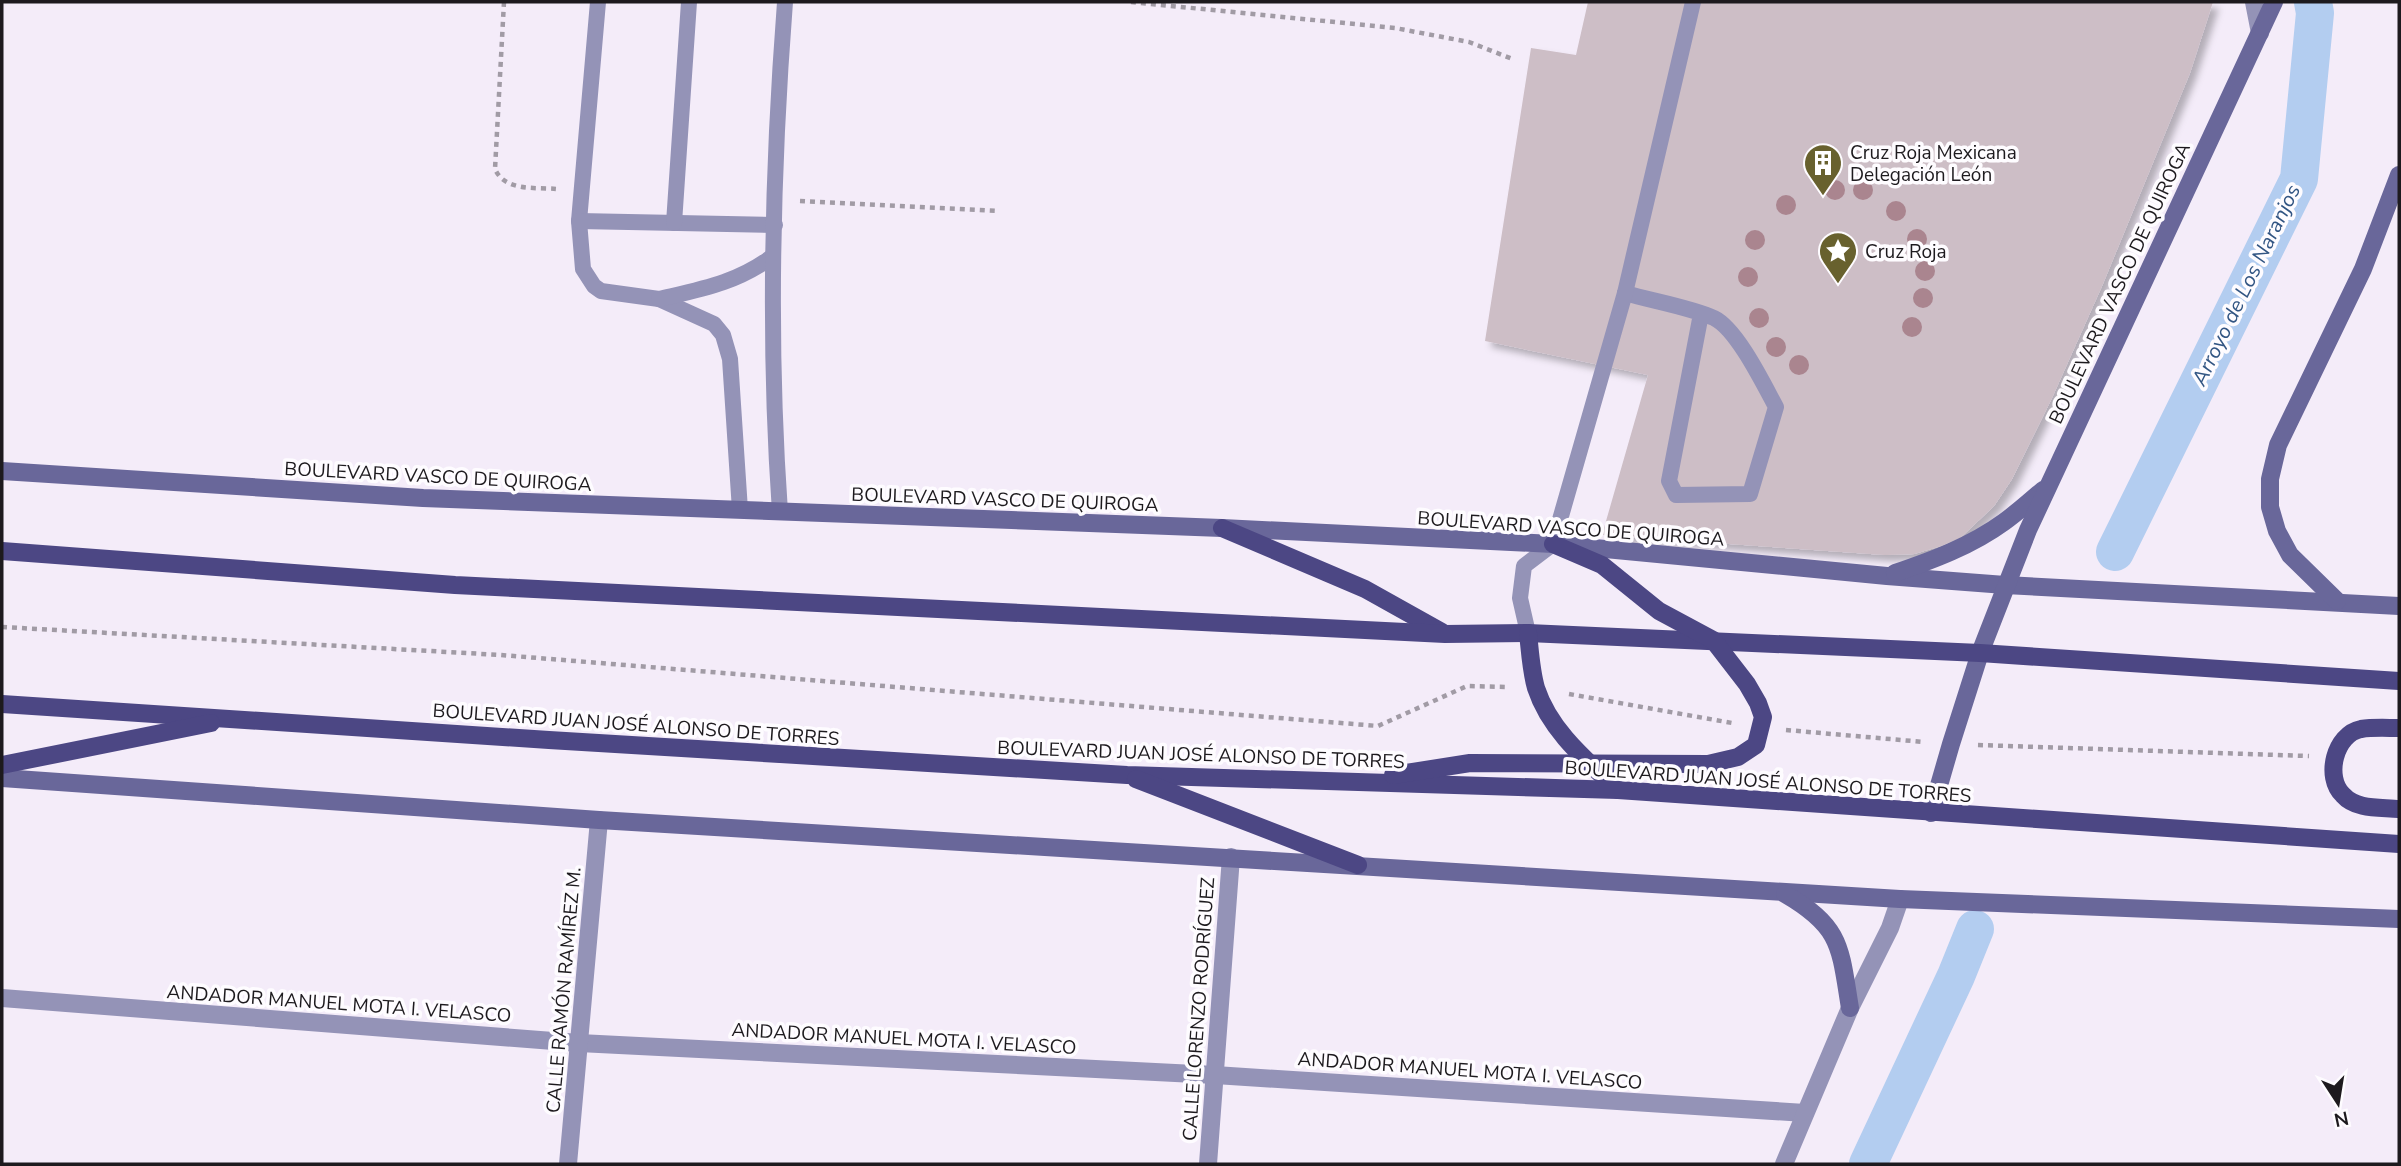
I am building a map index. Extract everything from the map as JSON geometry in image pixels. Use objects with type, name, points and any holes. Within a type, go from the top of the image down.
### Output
[{"type":"main road","points":[[1222,528],[1365,589],[1445,634]]},
{"type":"main road","points":[[1352,781],[1470,763],[1708,764],[1738,757],[1756,745],[1763,717],[1758,703],[1713,640],[1658,611],[1602,565],[1553,544]]},
{"type":"main road","points":[[2,551],[455,585],[1445,634],[1528,633],[1980,653],[2399,681]]},
{"type":"main road","points":[[1528,633],[1536,688],[1549,716],[1567,741],[1618,790]]},
{"type":"main road","name":"BOULEVARD JUAN JOSÉ ALONSO DE TORRES","points":[[2,704],[1126,775],[1618,790],[2399,844]]},
{"type":"main road","points":[[2,765],[235,718]]},
{"type":"main road","points":[[2399,728],[2359,729],[2343,741],[2334,757],[2333,776],[2342,795],[2359,805],[2399,809]]},
{"type":"main road","points":[[1126,775],[1358,865]]},
{"type":"street","points":[[2254,2],[2260,33]]},
{"type":"street","name":"BOULEVARD VASCO DE QUIROGA","points":[[1931,813],[1980,653],[2005,585],[2048,486],[2273,4]]},
{"type":"street","points":[[2337,601],[2290,555],[2277,531],[2270,508],[2270,479],[2278,445],[2363,269],[2399,175]]},
{"type":"street","name":"BOULEVARD VASCO DE QUIROGA","points":[[2,471],[423,498],[1222,528],[1553,544],[2005,585],[2399,606]]},
{"type":"street","points":[[1887,576],[1977,540],[2005,522],[2048,486]]},
{"type":"street","points":[[2,778],[599,820],[1900,899],[2399,919]]},
{"type":"street","name":"CALLE RAMÓN RAMÍREZ M.","points":[[568,1164],[599,820]]},
{"type":"street","name":"CALLE LORENZO RODRÍGUEZ","points":[[1208,1164],[1231,858]]},
{"type":"street","points":[[1782,892],[1824,920],[1839,951],[1850,1008]]},
{"type":"street","points":[[1784,1164],[1900,899]]},
{"type":"street","name":"ANDADOR MANUEL MOTA I. VELASCO","points":[[2,998],[579,1043],[1215,1075],[1805,1113]]},
{"type":"lane","points":[[598,2],[579,220],[583,269],[594,286],[601,291],[659,299],[714,324],[727,345],[730,359],[740,510]]},
{"type":"lane","points":[[674,223],[689,2]]},
{"type":"lane","points":[[780,512],[774,421],[773,256],[785,2]]},
{"type":"lane","points":[[1528,633],[1520,598],[1524,566],[1553,544],[1625,293],[1693,2]]},
{"type":"lane","points":[[579,220],[775,225]]},
{"type":"lane","points":[[659,299],[718,285],[752,272],[773,256]]},
{"type":"lane","points":[[1625,293],[1701,314],[1717,319],[1746,351],[1776,407],[1750,494],[1676,495],[1668,481],[1701,314]]},
{"type":"path","points":[[504,2],[495,169],[503,181],[516,186],[582,190]]},
{"type":"path","points":[[1131,2],[1395,28],[1469,42],[1515,60]]},
{"type":"path","points":[[2,627],[501,655],[1378,726],[1467,686],[1536,688],[1762,728],[1951,744],[2334,757]]},
{"type":"building","name":"Cruz Roja Mexicana Delegación León","points":[[1588,2],[2213,2],[2190,73],[2102,286],[2051,400],[2012,479],[1994,506],[1960,538],[1914,554],[1885,555],[1602,535],[1648,375],[1485,341],[1531,48],[1576,55]]},
{"type":"waterway","name":"Arroyo de Los Naranjos","points":[[2115,552],[2299,179],[2315,13],[2313,2]]},
{"type":"waterway","points":[[1868,1164],[1956,976],[1975,929]]},
{"type":"place","name":"Cruz Roja Mexicana Delegación León","points":[[1823,197]]},
{"type":"place","name":"Cruz Roja","points":[[1838,285]]}]
